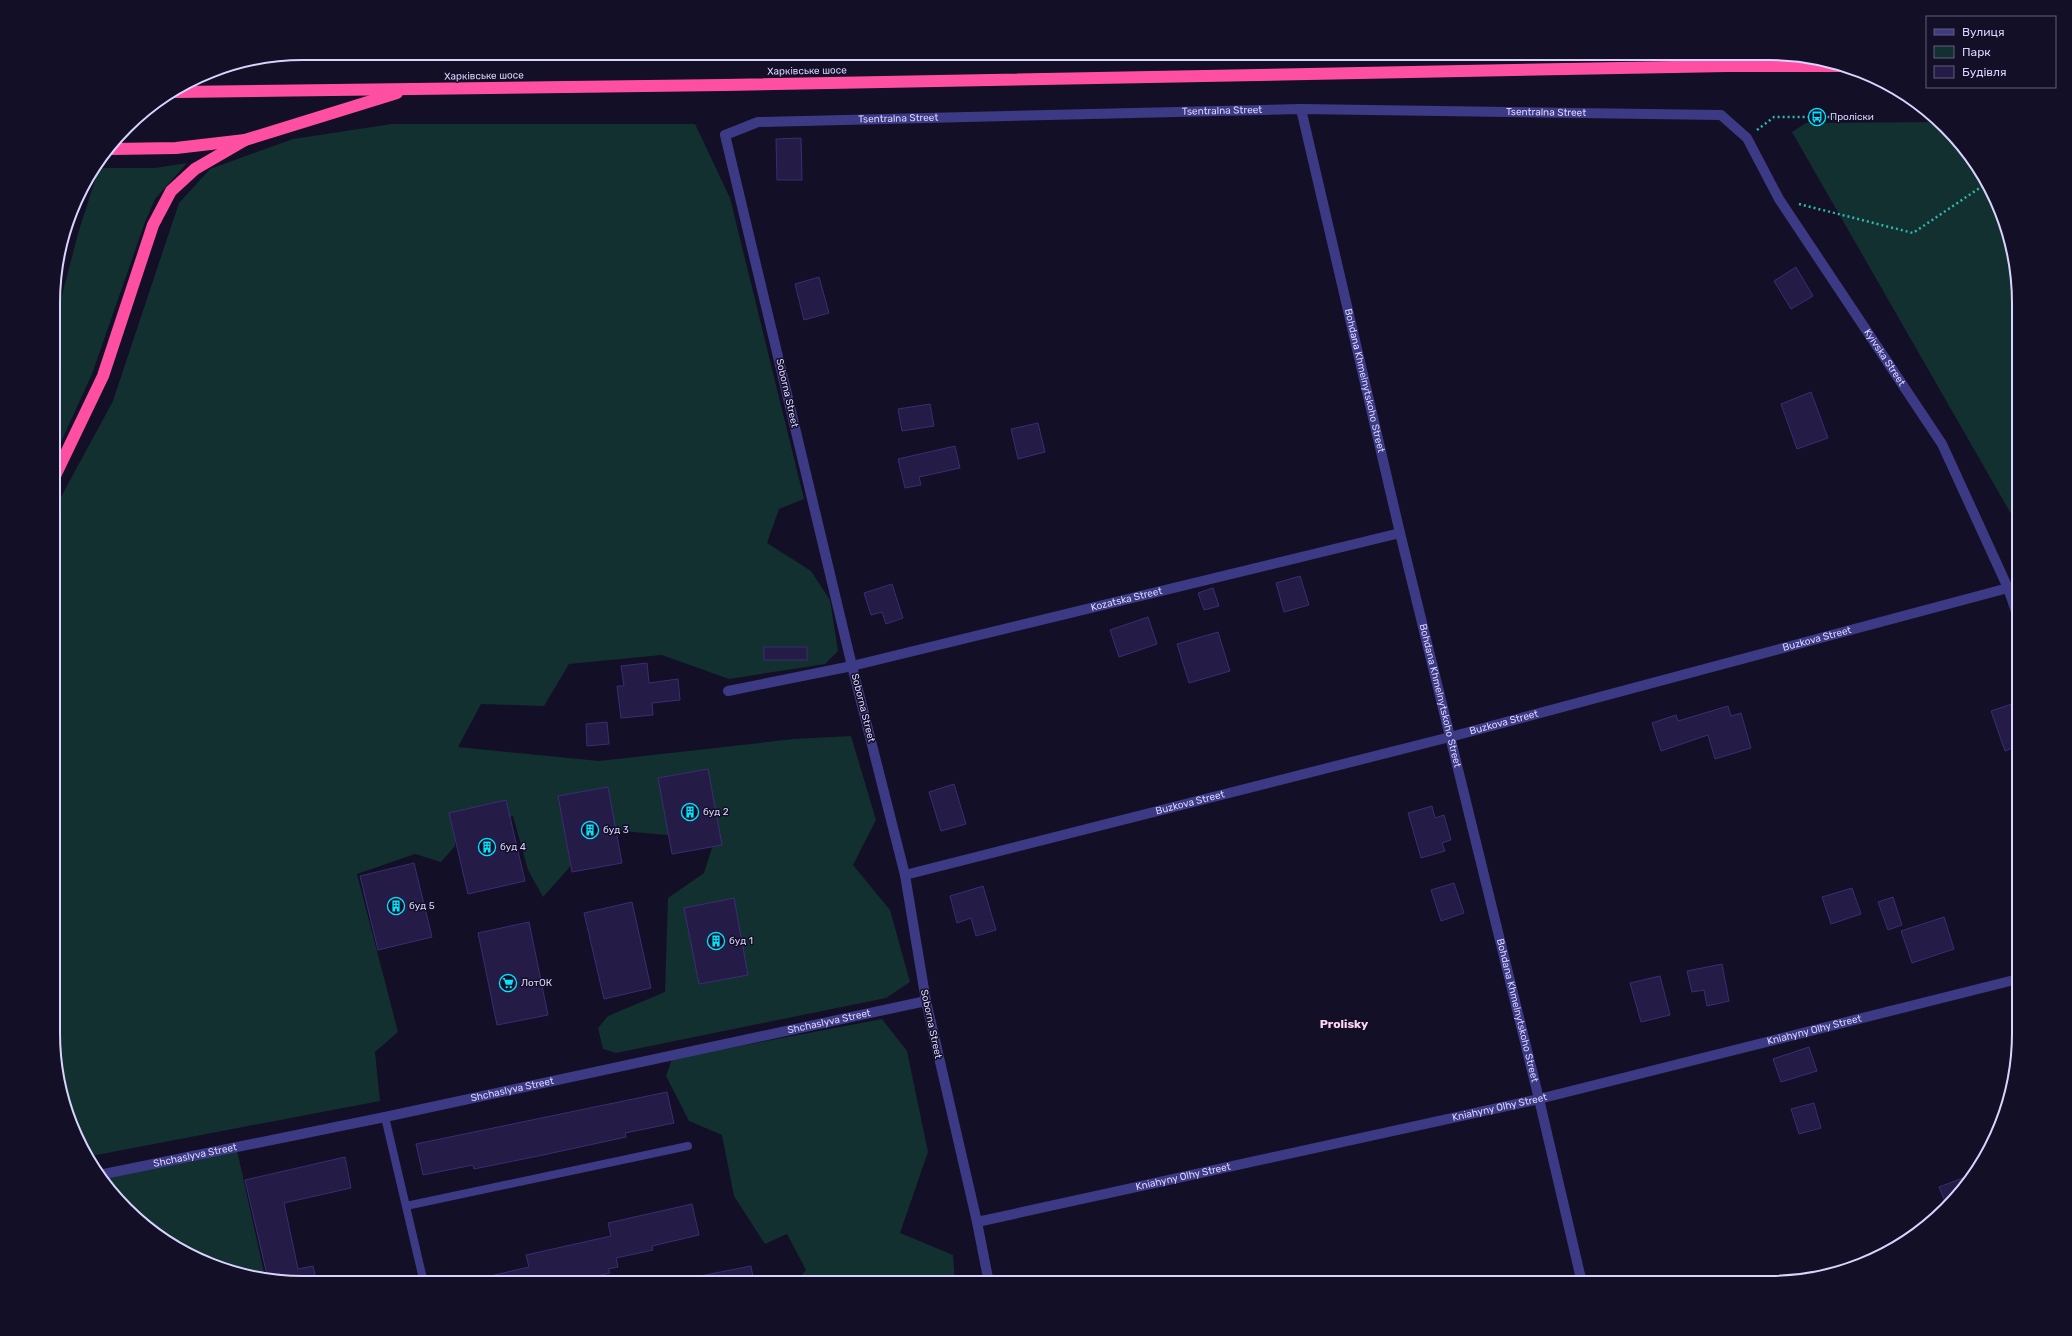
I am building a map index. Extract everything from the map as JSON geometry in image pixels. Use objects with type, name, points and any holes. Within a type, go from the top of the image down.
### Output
[{"type":"highway","name":"Харківське шосе","points":[[184,92],[1728,66],[1821,66]]},
{"type":"highway","points":[[114,150],[176,148],[245,140],[409,89]]},
{"type":"highway","points":[[60,465],[102,376],[153,225],[171,191],[195,169],[245,140]]},
{"type":"street","name":"Tsentralna Street","points":[[725,135],[758,122],[1301,109],[1721,115]]},
{"type":"street","name":"Bohdana Khmelnytskoho Street","points":[[1301,109],[1400,533],[1539,1099],[1581,1276]]},
{"type":"street","name":"Kyivska Street","points":[[1721,115],[1747,138],[1779,199],[1942,444],[2012,600]]},
{"type":"street","name":"Soborna Street","points":[[725,135],[852,666],[905,875],[926,1001],[977,1222],[988,1276]]},
{"type":"street","name":"Kozatska Street","points":[[728,691],[852,666],[1400,533]]},
{"type":"street","name":"Buzkova Street","points":[[905,875],[1450,737],[2008,588]]},
{"type":"street","name":"Kniahyny Olhy Street","points":[[977,1222],[1539,1099],[2012,981]]},
{"type":"street","name":"Shchaslyva Street","points":[[105,1174],[385,1117],[926,1001]]},
{"type":"lane","points":[[385,1117],[422,1276]]},
{"type":"lane","points":[[406,1206],[688,1146]]},
{"type":"path","points":[[1747,138],[1774,117],[1842,117]]},
{"type":"path","points":[[1779,199],[1913,233],[1982,187]]},
{"type":"green space","points":[[1931,122],[1962,155],[1987,196],[2004,240],[2010,271],[2012,303],[2012,516],[1792,132],[1806,123]]},
{"type":"green space","points":[[392,124],[695,124],[730,198],[804,499],[779,509],[767,543],[811,571],[830,600],[838,651],[825,664],[729,679],[662,655],[569,664],[544,706],[481,704],[458,747],[599,761],[794,739],[851,736],[876,820],[853,865],[890,910],[910,982],[886,998],[616,1053],[603,1049],[598,1028],[608,1016],[665,992],[668,898],[704,873],[719,826],[666,835],[578,827],[577,859],[543,897],[528,870],[513,816],[455,830],[455,846],[441,862],[415,854],[357,874],[398,1032],[375,1052],[380,1101],[94,1156],[85,1140],[68,1096],[62,1065],[60,1033],[60,499],[113,401],[179,203],[210,169],[293,139]]},
{"type":"green space","points":[[187,163],[155,199],[145,222],[92,374],[60,444],[60,303],[79,230],[96,176],[101,168],[155,168]]},
{"type":"green space","points":[[882,1019],[907,1051],[928,1152],[900,1233],[953,1255],[954,1276],[801,1276],[806,1270],[787,1234],[765,1244],[734,1196],[722,1135],[689,1121],[666,1076],[672,1059]]},
{"type":"green space","points":[[237,1150],[264,1273],[240,1268],[225,1263],[196,1251],[168,1235],[131,1205],[108,1178]]},
{"type":"building","points":[[801,138],[802,180],[777,180],[776,139]]},
{"type":"building","points":[[1796,267],[1813,296],[1791,309],[1774,281]]},
{"type":"building","points":[[819,277],[829,313],[804,320],[795,284]]},
{"type":"building","points":[[1811,392],[1828,438],[1797,449],[1781,404]]},
{"type":"building","points":[[930,404],[934,426],[902,431],[898,409]]},
{"type":"building","points":[[1038,423],[1045,452],[1018,459],[1011,429]]},
{"type":"building","points":[[955,446],[960,468],[919,477],[921,485],[905,488],[898,459]]},
{"type":"building","points":[[1300,576],[1309,605],[1284,612],[1276,583]]},
{"type":"building","points":[[892,584],[903,618],[886,624],[882,612],[871,615],[864,593]]},
{"type":"building","points":[[1213,588],[1219,606],[1204,610],[1198,593]]},
{"type":"building","points":[[1148,617],[1157,644],[1119,657],[1110,630]]},
{"type":"building","points":[[1218,632],[1230,671],[1189,683],[1177,644]]},
{"type":"building","points":[[764,647],[807,647],[807,660],[764,660]]},
{"type":"building","points":[[647,663],[649,683],[678,679],[680,700],[652,703],[653,715],[621,718],[617,686],[624,686],[621,666]]},
{"type":"building","points":[[2012,704],[2012,748],[2005,751],[1991,711]]},
{"type":"building","points":[[1728,706],[1731,716],[1741,713],[1751,748],[1715,759],[1708,735],[1661,751],[1652,723],[1676,715],[1678,721]]},
{"type":"building","points":[[607,722],[609,744],[587,746],[586,724]]},
{"type":"building","name":"буд 2","points":[[708,769],[722,845],[672,854],[658,778]]},
{"type":"building","points":[[954,784],[966,824],[941,831],[929,792]]},
{"type":"building","name":"буд 3","points":[[608,787],[622,863],[572,872],[558,796]]},
{"type":"building","name":"буд 4","points":[[506,800],[525,881],[468,894],[449,813]]},
{"type":"building","points":[[1432,806],[1435,818],[1444,815],[1451,840],[1442,843],[1445,851],[1421,858],[1408,813]]},
{"type":"building","name":"буд 5","points":[[414,863],[432,937],[378,950],[360,876]]},
{"type":"building","points":[[1454,883],[1464,913],[1441,921],[1431,890]]},
{"type":"building","points":[[983,886],[996,930],[976,936],[971,918],[957,923],[950,896]]},
{"type":"building","points":[[1852,888],[1861,914],[1831,924],[1822,897]]},
{"type":"building","points":[[1893,897],[1902,925],[1888,930],[1878,902]]},
{"type":"building","name":"буд 1","points":[[734,898],[748,975],[699,984],[684,908]]},
{"type":"building","points":[[632,902],[651,988],[604,999],[584,913]]},
{"type":"building","points":[[1944,917],[1954,949],[1912,963],[1901,931]]},
{"type":"building","points":[[529,922],[548,1015],[497,1025],[478,933]]},
{"type":"building","points":[[1722,964],[1729,1001],[1707,1006],[1704,990],[1692,992],[1687,971]]},
{"type":"building","points":[[1660,976],[1670,1015],[1641,1022],[1630,983]]},
{"type":"building","points":[[1809,1047],[1817,1071],[1781,1082],[1773,1059]]},
{"type":"building","points":[[667,1092],[674,1123],[625,1133],[626,1137],[543,1155],[474,1169],[473,1165],[423,1175],[416,1144]]},
{"type":"building","points":[[1814,1103],[1821,1128],[1799,1134],[1791,1109]]},
{"type":"building","points":[[345,1157],[351,1188],[284,1203],[298,1269],[313,1266],[315,1276],[267,1273],[245,1180]]},
{"type":"building","points":[[1965,1177],[1945,1201],[1939,1187]]},
{"type":"building","points":[[692,1204],[699,1235],[652,1246],[653,1250],[616,1258],[618,1267],[608,1269],[610,1273],[597,1276],[490,1276],[529,1267],[526,1255],[611,1236],[608,1223]]},
{"type":"building","points":[[751,1266],[753,1276],[700,1276]]},
{"type":"place","name":"Проліски","points":[[1817,117]]},
{"type":"place","name":"буд 2","points":[[690,812]]},
{"type":"place","name":"буд 3","points":[[590,830]]},
{"type":"place","name":"буд 4","points":[[487,847]]},
{"type":"place","name":"буд 5","points":[[396,906]]},
{"type":"place","name":"буд 1","points":[[716,941]]},
{"type":"place","name":"ЛотОК","points":[[508,983]]},
{"type":"district","name":"Prolisky","points":[[1344,1024]]}]
